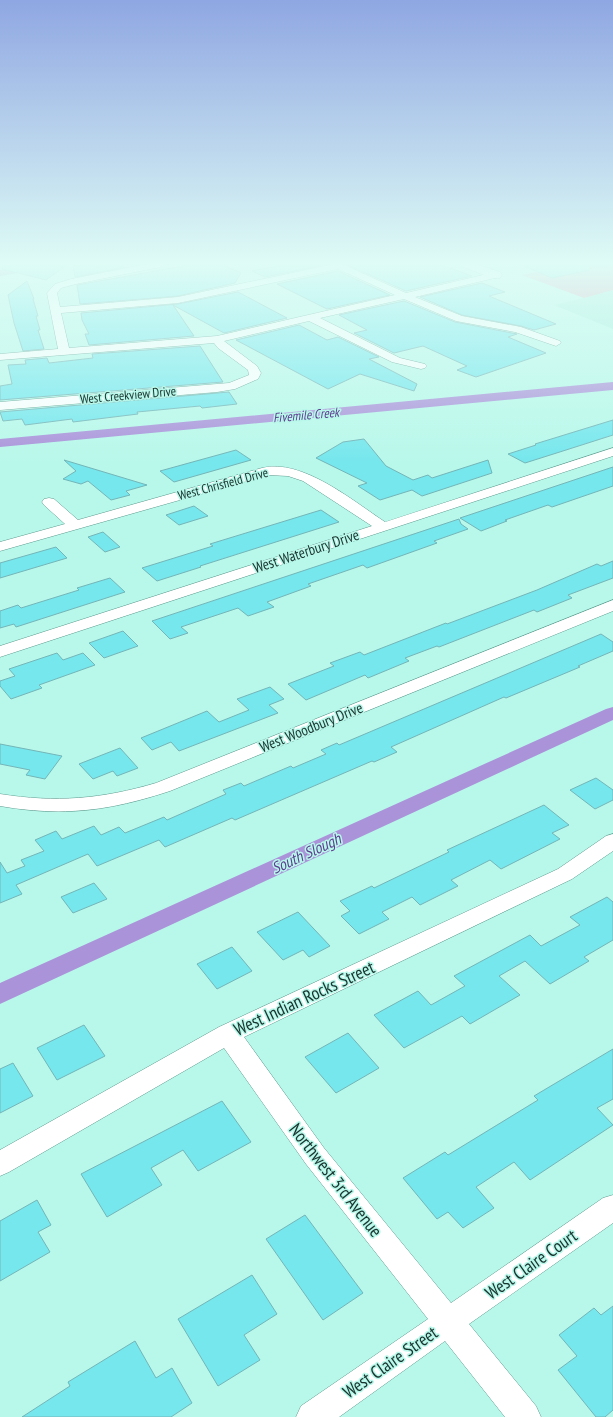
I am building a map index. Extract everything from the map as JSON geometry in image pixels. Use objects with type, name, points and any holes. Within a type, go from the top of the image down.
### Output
[{"type":"street","points":[[60,330],[64,352]]},
{"type":"street","points":[[0,357],[217,339],[257,330]]},
{"type":"street","points":[[336,330],[396,360],[421,366]]},
{"type":"street","points":[[520,330],[556,343]]},
{"type":"street","name":"West Creekview Drive","points":[[0,406],[217,388],[240,383],[254,377],[255,373],[253,368],[222,346],[217,339]]},
{"type":"street","name":"West Waterbury Drive","points":[[0,652],[382,526],[613,452]]},
{"type":"street","name":"West Chrisfield Drive","points":[[0,547],[267,471],[283,470],[297,473],[308,478],[382,526]]},
{"type":"street","points":[[49,502],[75,525]]},
{"type":"street","name":"West Woodbury Drive","points":[[0,800],[46,807],[106,803],[135,797],[163,787],[613,604]]},
{"type":"street","name":"West Indian Rocks Street","points":[[0,1164],[228,1034],[565,874],[613,841]]},
{"type":"street","name":"Northwest 3rd Avenue","points":[[228,1034],[315,1156],[525,1417]]},
{"type":"street","name":"West Claire Court","points":[[448,1322],[613,1207]]},
{"type":"street","name":"West Claire Street","points":[[312,1417],[448,1322]]},
{"type":"building","points":[[16,330],[38,330],[44,349],[23,351]]},
{"type":"building","points":[[87,330],[190,330],[194,336],[89,345],[85,334],[89,334]]},
{"type":"building","points":[[219,330],[236,330],[224,333]]},
{"type":"building","points":[[277,330],[309,330],[327,340],[338,337],[379,357],[369,359],[417,384],[414,391],[360,374],[328,389],[236,340]]},
{"type":"building","points":[[366,330],[497,330],[517,334],[508,337],[546,353],[476,377],[457,370],[467,366],[423,346],[394,353],[354,333]]},
{"type":"building","points":[[200,346],[223,382],[0,400],[0,386],[12,384],[8,365],[26,364],[25,360],[47,358],[49,363],[93,358],[92,354]]},
{"type":"building","points":[[229,392],[237,404],[137,412],[138,414],[73,422],[72,419],[25,425],[22,419],[3,421],[0,412]]},
{"type":"building","points":[[613,420],[613,435],[525,463],[508,454],[536,445],[535,444]]},
{"type":"building","points":[[364,439],[386,466],[413,480],[428,475],[432,478],[488,460],[492,473],[422,496],[412,490],[380,500],[358,486],[367,483],[316,458],[343,442]]},
{"type":"building","points":[[236,450],[251,460],[174,482],[160,471]]},
{"type":"building","points":[[64,460],[147,485],[126,491],[130,495],[111,500],[88,481],[81,484],[63,479],[76,471]]},
{"type":"building","points":[[613,467],[613,486],[552,507],[548,505],[505,520],[507,521],[481,531],[460,518]]},
{"type":"building","points":[[194,506],[208,516],[179,525],[166,515]]},
{"type":"building","points":[[321,510],[339,522],[157,581],[142,568],[213,546],[210,544]]},
{"type":"building","points":[[459,519],[461,524],[468,529],[434,541],[437,543],[367,568],[363,565],[308,584],[311,586],[267,602],[274,607],[248,616],[238,608],[181,627],[188,633],[170,639],[152,621]]},
{"type":"building","points":[[103,532],[120,547],[105,552],[88,537]]},
{"type":"building","points":[[56,547],[67,558],[0,578],[0,563]]},
{"type":"building","points":[[613,561],[613,578],[568,595],[572,598],[537,612],[534,610],[439,647],[437,646],[405,658],[409,661],[368,678],[365,675],[306,700],[288,684],[334,666],[330,663],[360,652],[364,655],[537,590],[597,564],[601,566]]},
{"type":"building","points":[[110,578],[125,592],[16,627],[14,624],[0,628],[0,611],[18,605],[21,608],[79,590],[77,588]]},
{"type":"building","points":[[123,631],[138,646],[104,658],[89,643]]},
{"type":"building","points":[[601,634],[613,642],[613,651],[578,666],[580,667],[506,698],[504,697],[391,747],[397,752],[374,762],[372,761],[235,820],[232,818],[165,847],[159,840],[97,866],[88,854],[16,885],[22,894],[0,903],[0,862],[7,873],[25,866],[21,860],[44,851],[35,840],[56,831],[62,839],[94,826],[101,835],[119,827],[125,833],[164,817],[167,820],[226,794],[223,790],[241,783],[244,786],[291,766],[293,768],[326,754],[321,750],[337,743],[339,745]]},
{"type":"building","points":[[57,653],[63,660],[83,653],[95,665],[39,685],[42,688],[11,699],[0,686],[0,681],[15,676],[9,669]]},
{"type":"building","points":[[270,687],[284,699],[269,705],[278,713],[179,751],[171,742],[152,750],[141,738],[207,711],[219,722],[249,710],[237,699]]},
{"type":"building","points":[[0,744],[62,756],[45,779],[26,775],[30,770],[0,764]]},
{"type":"building","points":[[120,748],[138,768],[117,776],[113,771],[93,779],[79,764]]},
{"type":"building","points":[[596,778],[613,790],[613,800],[595,809],[570,790]]},
{"type":"building","points":[[544,805],[569,825],[552,833],[560,839],[501,869],[490,860],[451,880],[458,886],[420,905],[412,897],[382,912],[389,919],[359,934],[341,916],[350,911],[340,901],[372,886],[374,888],[449,852],[447,850]]},
{"type":"building","points":[[94,883],[107,899],[73,913],[61,897]]},
{"type":"building","points":[[607,897],[613,902],[613,940],[584,957],[589,961],[550,984],[525,961],[499,976],[520,995],[470,1024],[462,1016],[404,1048],[374,1015],[418,991],[431,1005],[465,986],[454,976],[530,935],[541,946],[580,925],[570,917]]},
{"type":"building","points":[[298,912],[330,946],[309,957],[303,950],[283,960],[257,932]]},
{"type":"building","points":[[232,947],[252,971],[217,989],[197,964]]},
{"type":"building","points":[[84,1025],[105,1056],[57,1080],[37,1048]]},
{"type":"building","points":[[348,1033],[379,1068],[336,1093],[305,1057]]},
{"type":"building","points":[[613,1049],[613,1099],[597,1108],[613,1125],[530,1180],[514,1162],[476,1187],[494,1208],[463,1228],[448,1212],[437,1219],[403,1178],[445,1152],[448,1155],[538,1100],[534,1096]]},
{"type":"building","points":[[13,1063],[33,1096],[0,1113],[0,1069]]},
{"type":"building","points":[[222,1101],[251,1142],[198,1171],[183,1150],[151,1168],[162,1185],[107,1217],[81,1174]]},
{"type":"building","points":[[37,1200],[51,1225],[38,1232],[50,1252],[0,1281],[0,1221]]},
{"type":"building","points":[[305,1215],[363,1293],[323,1320],[266,1239]]},
{"type":"building","points":[[252,1275],[277,1314],[244,1335],[260,1360],[218,1386],[178,1319]]},
{"type":"building","points":[[613,1306],[613,1410],[605,1417],[596,1417],[558,1370],[577,1356],[559,1335],[594,1308],[601,1315]]},
{"type":"building","points":[[135,1341],[156,1378],[172,1368],[192,1403],[171,1417],[22,1417],[70,1386],[68,1382]]},
{"type":"waterway","name":"Fivemile Creek","points":[[0,443],[613,386]]},
{"type":"waterway","name":"South Slough","points":[[0,994],[613,713]]}]
